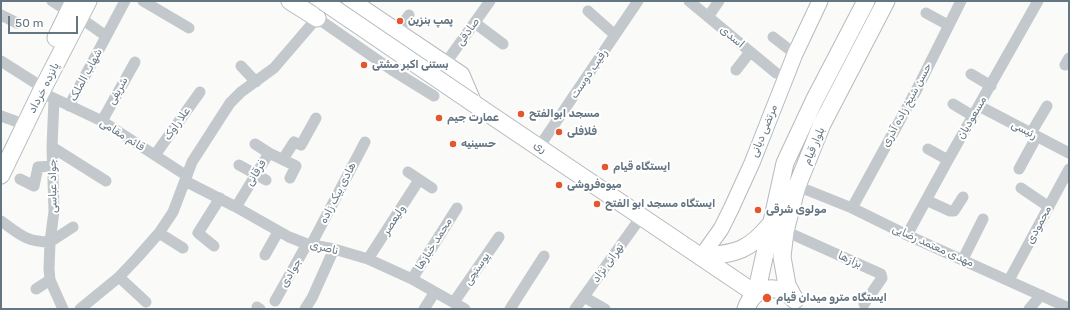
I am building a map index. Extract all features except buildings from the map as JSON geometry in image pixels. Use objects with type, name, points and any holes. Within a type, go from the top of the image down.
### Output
[{"type":"main road","name":"پانزده خرداد","points":[[1,175],[43,91],[74,10],[88,1]]},
{"type":"main road","points":[[290,1],[318,18]]},
{"type":"main road","name":"ری","points":[[323,1],[756,294]]},
{"type":"main road","points":[[351,1],[461,75],[473,103]]},
{"type":"main road","name":"بلوار قیام","points":[[797,305],[787,285],[783,269],[778,228],[785,163],[814,101],[866,1]]},
{"type":"main road","name":"بلوار قیام","points":[[756,294],[778,228],[822,124],[886,1]]},
{"type":"main road","name":"پانزده خرداد","points":[[1,149],[8,118],[43,91]]},
{"type":"main road","points":[[701,257],[725,254],[745,248],[778,228]]},
{"type":"main road","points":[[746,309],[750,300],[756,294],[763,290],[772,288],[789,294],[797,305]]},
{"type":"street","points":[[54,1],[74,10],[106,36]]},
{"type":"street","name":"شهاب الملک","points":[[69,106],[125,1]]},
{"type":"street","points":[[143,1],[189,28]]},
{"type":"street","points":[[83,308],[118,277],[159,233],[173,212],[197,154],[230,103],[241,92],[274,68],[318,18],[325,7],[323,1]]},
{"type":"street","name":"صادقی","points":[[445,64],[490,1]]},
{"type":"street","name":"رقیب دوست","points":[[539,147],[638,1]]},
{"type":"street","name":"اسدی","points":[[689,1],[776,73]]},
{"type":"street","points":[[708,17],[719,1]]},
{"type":"street","name":"مرتضی دیانی","points":[[701,257],[721,229],[731,209],[752,163],[795,54],[820,1]]},
{"type":"street","name":"حسن شیخ زاده آذری","points":[[852,208],[917,89],[961,1]]},
{"type":"street","name":"مسعودیان","points":[[907,235],[1038,1]]},
{"type":"street","points":[[588,11],[615,35]]},
{"type":"street","points":[[926,13],[948,25]]},
{"type":"street","points":[[1,15],[17,23]]},
{"type":"street","points":[[397,32],[409,15]]},
{"type":"street","points":[[318,18],[392,70],[434,96]]},
{"type":"street","points":[[475,23],[503,44]]},
{"type":"street","points":[[773,37],[795,54]]},
{"type":"street","points":[[736,70],[750,52]]},
{"type":"street","name":"قائم مقامی","points":[[1,61],[43,91],[69,106],[102,121],[155,155],[186,178]]},
{"type":"street","name":"شریفی","points":[[102,121],[135,62]]},
{"type":"street","points":[[242,66],[256,82]]},
{"type":"street","points":[[971,74],[991,86]]},
{"type":"street","name":"جواد عباسی","points":[[43,91],[52,147],[54,211],[50,242],[50,280],[63,309]]},
{"type":"street","name":"علا راوک","points":[[155,155],[200,92]]},
{"type":"street","name":"رئیسی","points":[[953,104],[976,111],[1034,135],[1069,153]]},
{"type":"street","points":[[1020,169],[1047,106]]},
{"type":"street","points":[[290,178],[296,166],[283,159],[294,142],[301,145],[316,118]]},
{"type":"street","name":"هادی بیک زاده","points":[[309,244],[365,142]]},
{"type":"street","points":[[255,144],[269,153]]},
{"type":"street","points":[[52,147],[106,181]]},
{"type":"street","points":[[928,150],[948,160]]},
{"type":"street","name":"فرقانی","points":[[236,207],[269,153],[283,159]]},
{"type":"street","points":[[20,179],[34,186],[38,167],[52,166]]},
{"type":"street","points":[[239,166],[266,180]]},
{"type":"street","name":"محمودی","points":[[1009,280],[1069,169]]},
{"type":"street","points":[[408,172],[432,188]]},
{"type":"street","name":"ناصری","points":[[186,178],[278,232],[309,244],[334,249],[368,260],[412,279],[465,309]]},
{"type":"street","name":"ولیعصر","points":[[368,260],[419,180]]},
{"type":"street","name":"مهدی معتمد رضایی","points":[[797,186],[852,208],[907,235],[1069,308]]},
{"type":"street","points":[[1021,188],[1049,206]]},
{"type":"street","points":[[926,200],[950,211],[954,211],[963,197]]},
{"type":"street","points":[[214,246],[198,233],[220,198]]},
{"type":"street","name":"محمد خبازها","points":[[412,279],[457,208]]},
{"type":"street","name":"تهرانی نژاد","points":[[575,309],[641,217]]},
{"type":"street","points":[[963,259],[983,219]]},
{"type":"street","points":[[1,221],[26,239],[37,242],[50,242],[73,227]]},
{"type":"street","name":"بزازها","points":[[778,228],[881,274],[882,278],[864,304]]},
{"type":"street","points":[[265,255],[278,232]]},
{"type":"street","points":[[159,233],[183,248]]},
{"type":"street","name":"پوستچی","points":[[454,302],[499,237]]},
{"type":"street","name":"جوادی","points":[[275,301],[309,244]]},
{"type":"street","points":[[305,309],[315,292],[334,249]]},
{"type":"street","points":[[510,309],[544,256]]},
{"type":"street","points":[[118,277],[146,302]]},
{"type":"street","points":[[36,289],[50,280]]},
{"type":"street","points":[[424,309],[434,292]]},
{"type":"street","points":[[1029,309],[1041,295]]},
{"type":"street","points":[[584,297],[605,309]]},
{"type":"place","name":"پمپ بنزین","points":[[400,21]]},
{"type":"place","name":"بستنی اکبر مشتی","points":[[364,65]]},
{"type":"place","name":"مسجد ابوالفتح","points":[[521,114]]},
{"type":"place","name":"عمارت جیم","points":[[439,118]]},
{"type":"place","name":"فلافلی","points":[[559,132]]},
{"type":"place","name":"حسینیه","points":[[453,144]]},
{"type":"place","name":"ایستگاه قیام","points":[[605,167]]},
{"type":"place","name":"میوه‌فروشی","points":[[559,185]]},
{"type":"place","name":"ایستگاه مسجد ابو الفتح","points":[[597,204]]},
{"type":"place","name":"مولوی شرقی","points":[[758,210]]},
{"type":"place","name":"ایستگاه مترو میدان قیام","points":[[767,298]]}]
